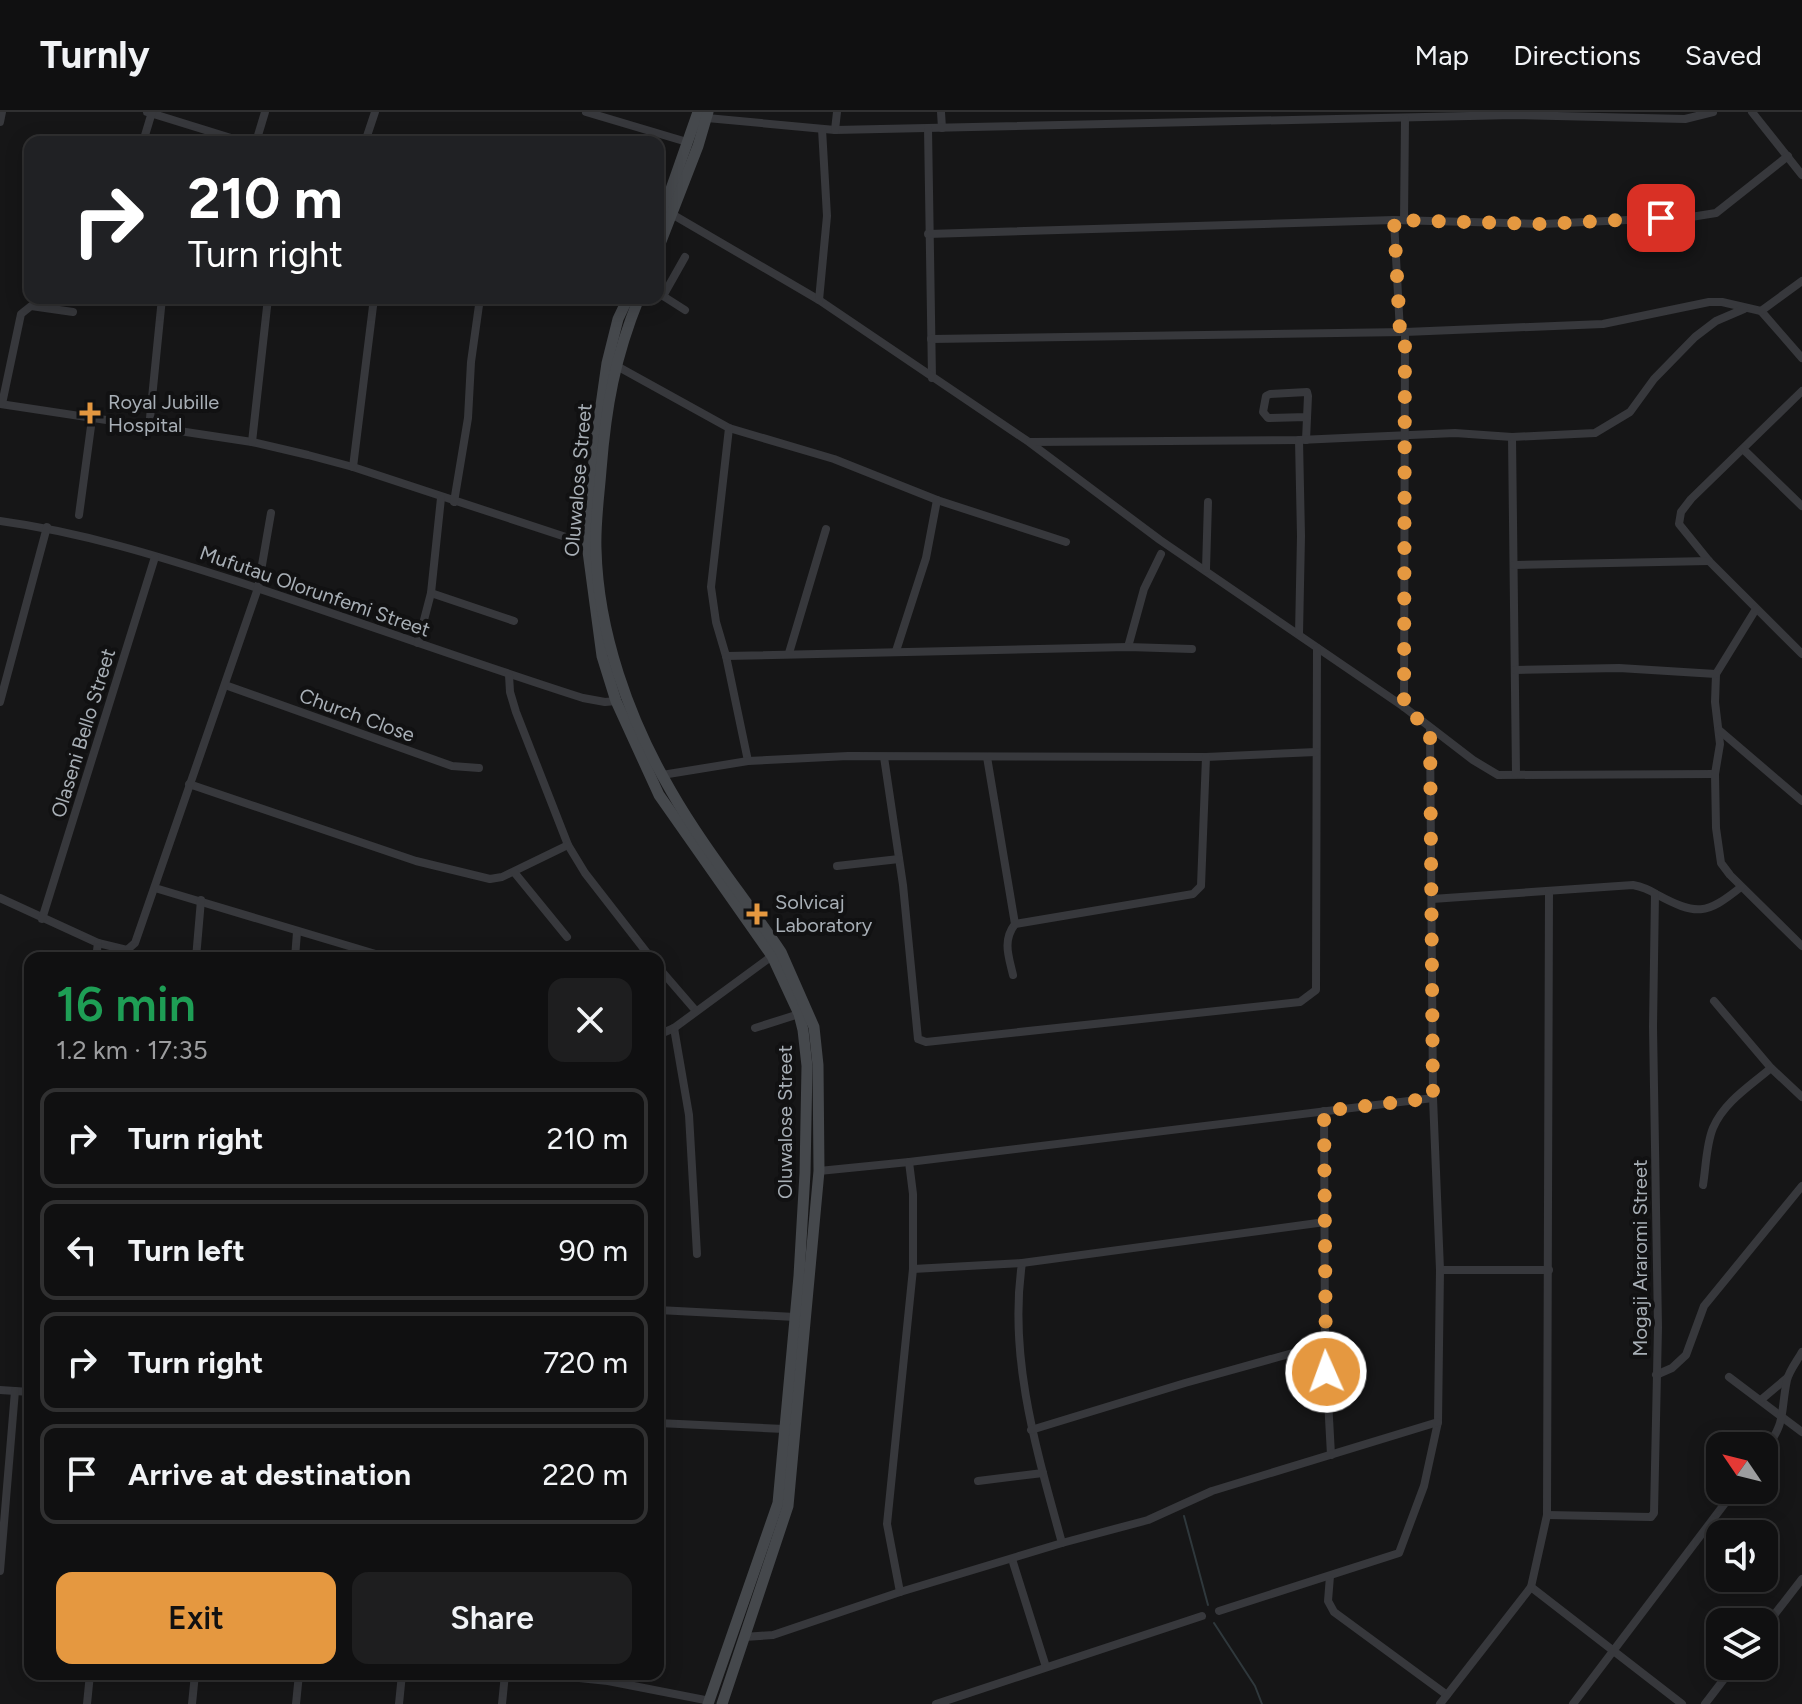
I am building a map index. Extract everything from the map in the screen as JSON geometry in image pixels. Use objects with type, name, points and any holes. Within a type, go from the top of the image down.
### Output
[{"type":"street","points":[[0,122],[2,112]]},
{"type":"street","points":[[144,136],[150,112],[225,136]]},
{"type":"street","points":[[258,136],[265,112]]},
{"type":"street","points":[[367,136],[375,112]]},
{"type":"street","points":[[586,112],[687,142]]},
{"type":"street","points":[[835,130],[837,112]]},
{"type":"street","points":[[941,112],[942,128]]},
{"type":"street","points":[[704,114],[835,130],[1405,119],[1514,114],[1685,119],[1713,112]]},
{"type":"street","points":[[1752,112],[1802,175]]},
{"type":"street","points":[[664,219],[669,213],[687,142],[704,114]]},
{"type":"street","points":[[664,229],[704,114]]},
{"type":"street","points":[[1404,220],[1405,119]]},
{"type":"street","points":[[928,128],[932,378]]},
{"type":"street","points":[[819,300],[827,216],[822,129]]},
{"type":"street","points":[[928,234],[1394,220],[1543,224],[1691,217],[1716,213],[1788,156]]},
{"type":"street","points":[[669,213],[819,300],[1029,442],[1160,540],[1206,569],[1404,707],[1430,730],[1498,775],[1715,774]]},
{"type":"street","points":[[1394,220],[1405,435],[1404,707]]},
{"type":"street","points":[[664,289],[685,257]]},
{"type":"street","points":[[1761,311],[1802,281]]},
{"type":"street","points":[[664,296],[685,310]]},
{"type":"street","points":[[931,339],[1402,332],[1603,324],[1722,302],[1761,311],[1802,358]]},
{"type":"street","points":[[149,428],[161,304]]},
{"type":"street","points":[[252,442],[267,304]]},
{"type":"street","points":[[353,467],[373,304]]},
{"type":"street","points":[[454,502],[468,418],[471,362],[479,304]]},
{"type":"street","name":"Oluwalose Street","points":[[625,304],[618,319],[607,363],[595,447],[587,544],[602,656],[616,701],[649,776],[668,810],[772,956],[799,1014],[807,1066],[795,1317],[798,1349],[784,1429],[778,1503],[713,1703]]},
{"type":"street","name":"Oluwalose Street","points":[[637,304],[615,365],[603,448],[596,544],[599,587],[627,699],[677,801],[781,952],[809,1011],[818,1065],[819,1171],[798,1349],[788,1506],[744,1637],[713,1703]]},
{"type":"street","points":[[73,312],[31,306],[21,314],[1,404],[252,442],[353,467],[587,544]]},
{"type":"street","points":[[1029,442],[1302,440],[1455,433],[1512,437],[1595,433],[1630,412],[1654,379],[1695,337],[1716,321],[1745,309]]},
{"type":"street","points":[[615,365],[729,428],[848,464],[937,500],[1066,542]]},
{"type":"street","points":[[1802,391],[1681,512],[1679,524],[1709,561],[1802,654]]},
{"type":"street","points":[[1299,634],[1302,440],[1307,417],[1307,392],[1266,396],[1263,412],[1268,418],[1307,417]]},
{"type":"street","points":[[79,515],[92,419]]},
{"type":"street","points":[[729,428],[711,587],[748,761]]},
{"type":"street","points":[[1512,437],[1516,774]]},
{"type":"street","points":[[1743,449],[1802,506]]},
{"type":"street","points":[[418,643],[431,593],[441,498]]},
{"type":"street","points":[[896,651],[926,558],[937,500]]},
{"type":"street","points":[[1206,569],[1208,502]]},
{"type":"street","points":[[0,899],[98,943],[127,950],[135,943],[258,588],[271,513]]},
{"type":"street","name":"Mufutau Olorunfemi Street","points":[[0,521],[86,536],[258,588],[509,675],[583,698],[616,701]]},
{"type":"street","points":[[0,702],[47,527]]},
{"type":"street","points":[[789,653],[826,529]]},
{"type":"street","points":[[1128,647],[1144,589],[1161,554]]},
{"type":"street","name":"Olaseni Bello Street","points":[[42,919],[155,557]]},
{"type":"street","points":[[1514,565],[1709,561]]},
{"type":"street","points":[[431,593],[514,621]]},
{"type":"street","points":[[1756,609],[1716,674],[1715,702],[1720,744],[1715,774],[1718,847],[1721,863],[1741,887],[1802,946]]},
{"type":"street","points":[[726,656],[1128,647],[1192,649]]},
{"type":"street","points":[[884,757],[899,859],[918,1039],[921,1041],[1300,1002],[1316,990],[1317,648]]},
{"type":"street","points":[[1515,670],[1619,668],[1716,674]]},
{"type":"street","points":[[509,675],[516,712],[568,845],[585,873],[646,952]]},
{"type":"street","name":"Church Close","points":[[225,685],[452,766],[479,768]]},
{"type":"street","points":[[1219,1611],[1399,1553],[1424,1486],[1438,1422],[1440,1270],[1433,1098],[1430,730]]},
{"type":"street","points":[[1719,730],[1802,801]]},
{"type":"street","points":[[662,775],[748,761],[848,756],[1206,757],[1316,752]]},
{"type":"street","points":[[987,757],[1015,924]]},
{"type":"street","points":[[1013,975],[1007,951],[1007,934],[1015,924],[1199,891],[1206,757]]},
{"type":"street","points":[[189,784],[416,861],[490,879],[514,872],[568,845]]},
{"type":"street","points":[[837,866],[899,859]]},
{"type":"street","points":[[514,872],[567,937]]},
{"type":"street","points":[[1432,899],[1633,885],[1700,912],[1714,908],[1741,887]]},
{"type":"street","points":[[155,888],[368,952]]},
{"type":"street","points":[[1440,1704],[1531,1587],[1547,1515],[1549,892]]},
{"type":"street","name":"Mogaji Araromi Street","points":[[1547,1515],[1651,1517],[1654,1513],[1655,894]]},
{"type":"street","points":[[197,952],[201,900]]},
{"type":"street","points":[[295,952],[297,932]]},
{"type":"street","points":[[97,952],[98,943]]},
{"type":"street","points":[[664,1032],[772,956]]},
{"type":"street","points":[[664,974],[696,1011]]},
{"type":"street","points":[[1714,1001],[1771,1068],[1802,1097]]},
{"type":"street","points":[[755,1028],[799,1014]]},
{"type":"street","points":[[674,1028],[689,1115],[697,1254]]},
{"type":"street","points":[[1703,1185],[1712,1131],[1718,1118],[1727,1105],[1771,1068]]},
{"type":"street","points":[[819,1171],[1433,1098]]},
{"type":"street","points":[[1324,1111],[1325,1344],[1331,1455]]},
{"type":"street","points":[[900,1592],[887,1524],[913,1269],[913,1194],[909,1162]]},
{"type":"street","points":[[1656,1375],[1672,1368],[1686,1355],[1704,1306],[1802,1186]]},
{"type":"street","points":[[913,1269],[1022,1263],[1325,1222]]},
{"type":"street","points":[[1022,1263],[1017,1319],[1031,1430],[1062,1543]]},
{"type":"street","points":[[1440,1270],[1549,1270]]},
{"type":"street","points":[[664,1310],[795,1317]]},
{"type":"street","points":[[1031,1430],[1325,1344]]},
{"type":"street","points":[[1778,1434],[1788,1378],[1802,1352]]},
{"type":"street","points":[[1729,1377],[1802,1432]]},
{"type":"street","points":[[1762,1399],[1788,1378]]},
{"type":"street","points":[[0,1390],[24,1392]]},
{"type":"street","points":[[0,1571],[15,1391]]},
{"type":"street","points":[[744,1637],[773,1635],[900,1592],[1148,1520],[1212,1491],[1438,1422]]},
{"type":"street","points":[[664,1423],[784,1429]]},
{"type":"street","points":[[978,1481],[1043,1473]]},
{"type":"street","points":[[1573,1704],[1725,1504]]},
{"type":"street","points":[[1012,1559],[1046,1667]]},
{"type":"street","points":[[1330,1576],[1328,1601],[1334,1612],[1447,1695]]},
{"type":"street","points":[[1778,1610],[1802,1579]]},
{"type":"street","points":[[1531,1587],[1682,1704]]},
{"type":"street","points":[[936,1704],[1202,1616]]},
{"type":"street","points":[[87,1704],[89,1680]]},
{"type":"street","points":[[192,1704],[194,1680]]},
{"type":"street","points":[[296,1704],[298,1680]]},
{"type":"street","points":[[399,1704],[401,1680]]},
{"type":"street","points":[[502,1704],[504,1680]]},
{"type":"street","points":[[617,1680],[713,1703]]},
{"type":"street","points":[[1705,1704],[1723,1680]]},
{"type":"waterway","points":[[1184,1516],[1208,1605]]},
{"type":"waterway","points":[[1214,1623],[1255,1686],[1262,1704]]},
{"type":"place","name":"Royal Jubille Hospital","points":[[90,413]]},
{"type":"place","name":"Solvicaj Laboratory","points":[[757,914]]},
{"type":"route","points":[[1326,1372],[1324,1111],[1433,1098],[1430,730],[1404,707],[1405,332],[1400,332],[1394,220],[1543,224],[1661,218]]}]
